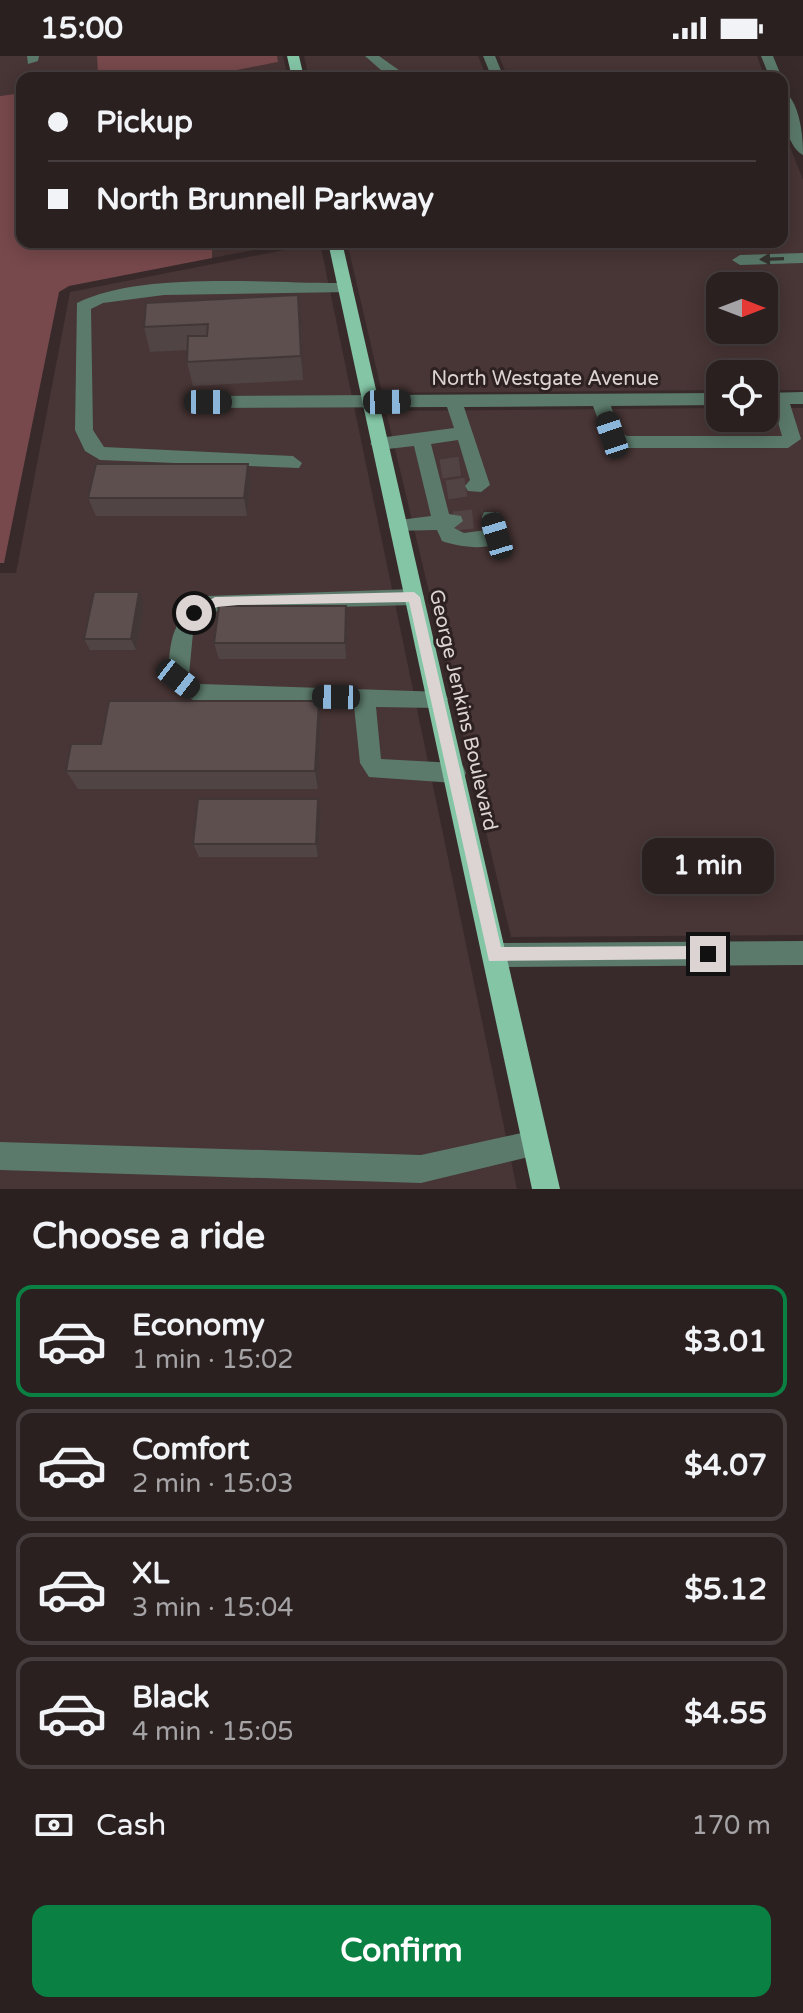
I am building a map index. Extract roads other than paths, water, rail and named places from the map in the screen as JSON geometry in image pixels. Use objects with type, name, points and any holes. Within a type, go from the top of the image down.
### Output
[{"type":"main road","name":"George Jenkins Boulevard","points":[[336,248],[546,1189]]},
{"type":"street","points":[[371,56],[393,72]]},
{"type":"street","points":[[788,110],[803,151]]},
{"type":"street","points":[[740,260],[803,258]]},
{"type":"street","points":[[293,463],[100,453],[91,446],[84,430],[83,307],[95,298],[133,293],[215,288],[345,288]]},
{"type":"street","points":[[778,399],[803,398]]},
{"type":"street","name":"North Westgate Avenue","points":[[208,402],[706,399]]},
{"type":"street","points":[[600,400],[612,435],[624,442],[788,442],[792,439],[778,411]]},
{"type":"street","points":[[454,401],[471,464],[481,485],[474,486]]},
{"type":"street","points":[[379,444],[465,433]]},
{"type":"street","points":[[421,439],[435,469],[449,536],[464,540],[497,536],[487,513]]},
{"type":"street","points":[[398,526],[448,521]]},
{"type":"street","points":[[414,597],[215,602],[194,613],[181,630],[178,679],[196,693],[437,699]]},
{"type":"street","points":[[364,698],[371,763],[377,770],[455,773]]},
{"type":"street","points":[[495,955],[803,953]]},
{"type":"street","points":[[0,1156],[422,1179],[535,1143]]},
{"type":"tunnel","points":[[441,469],[467,465]]},
{"type":"tunnel","points":[[447,490],[474,486]]},
{"type":"tunnel","points":[[454,521],[483,518]]}]
